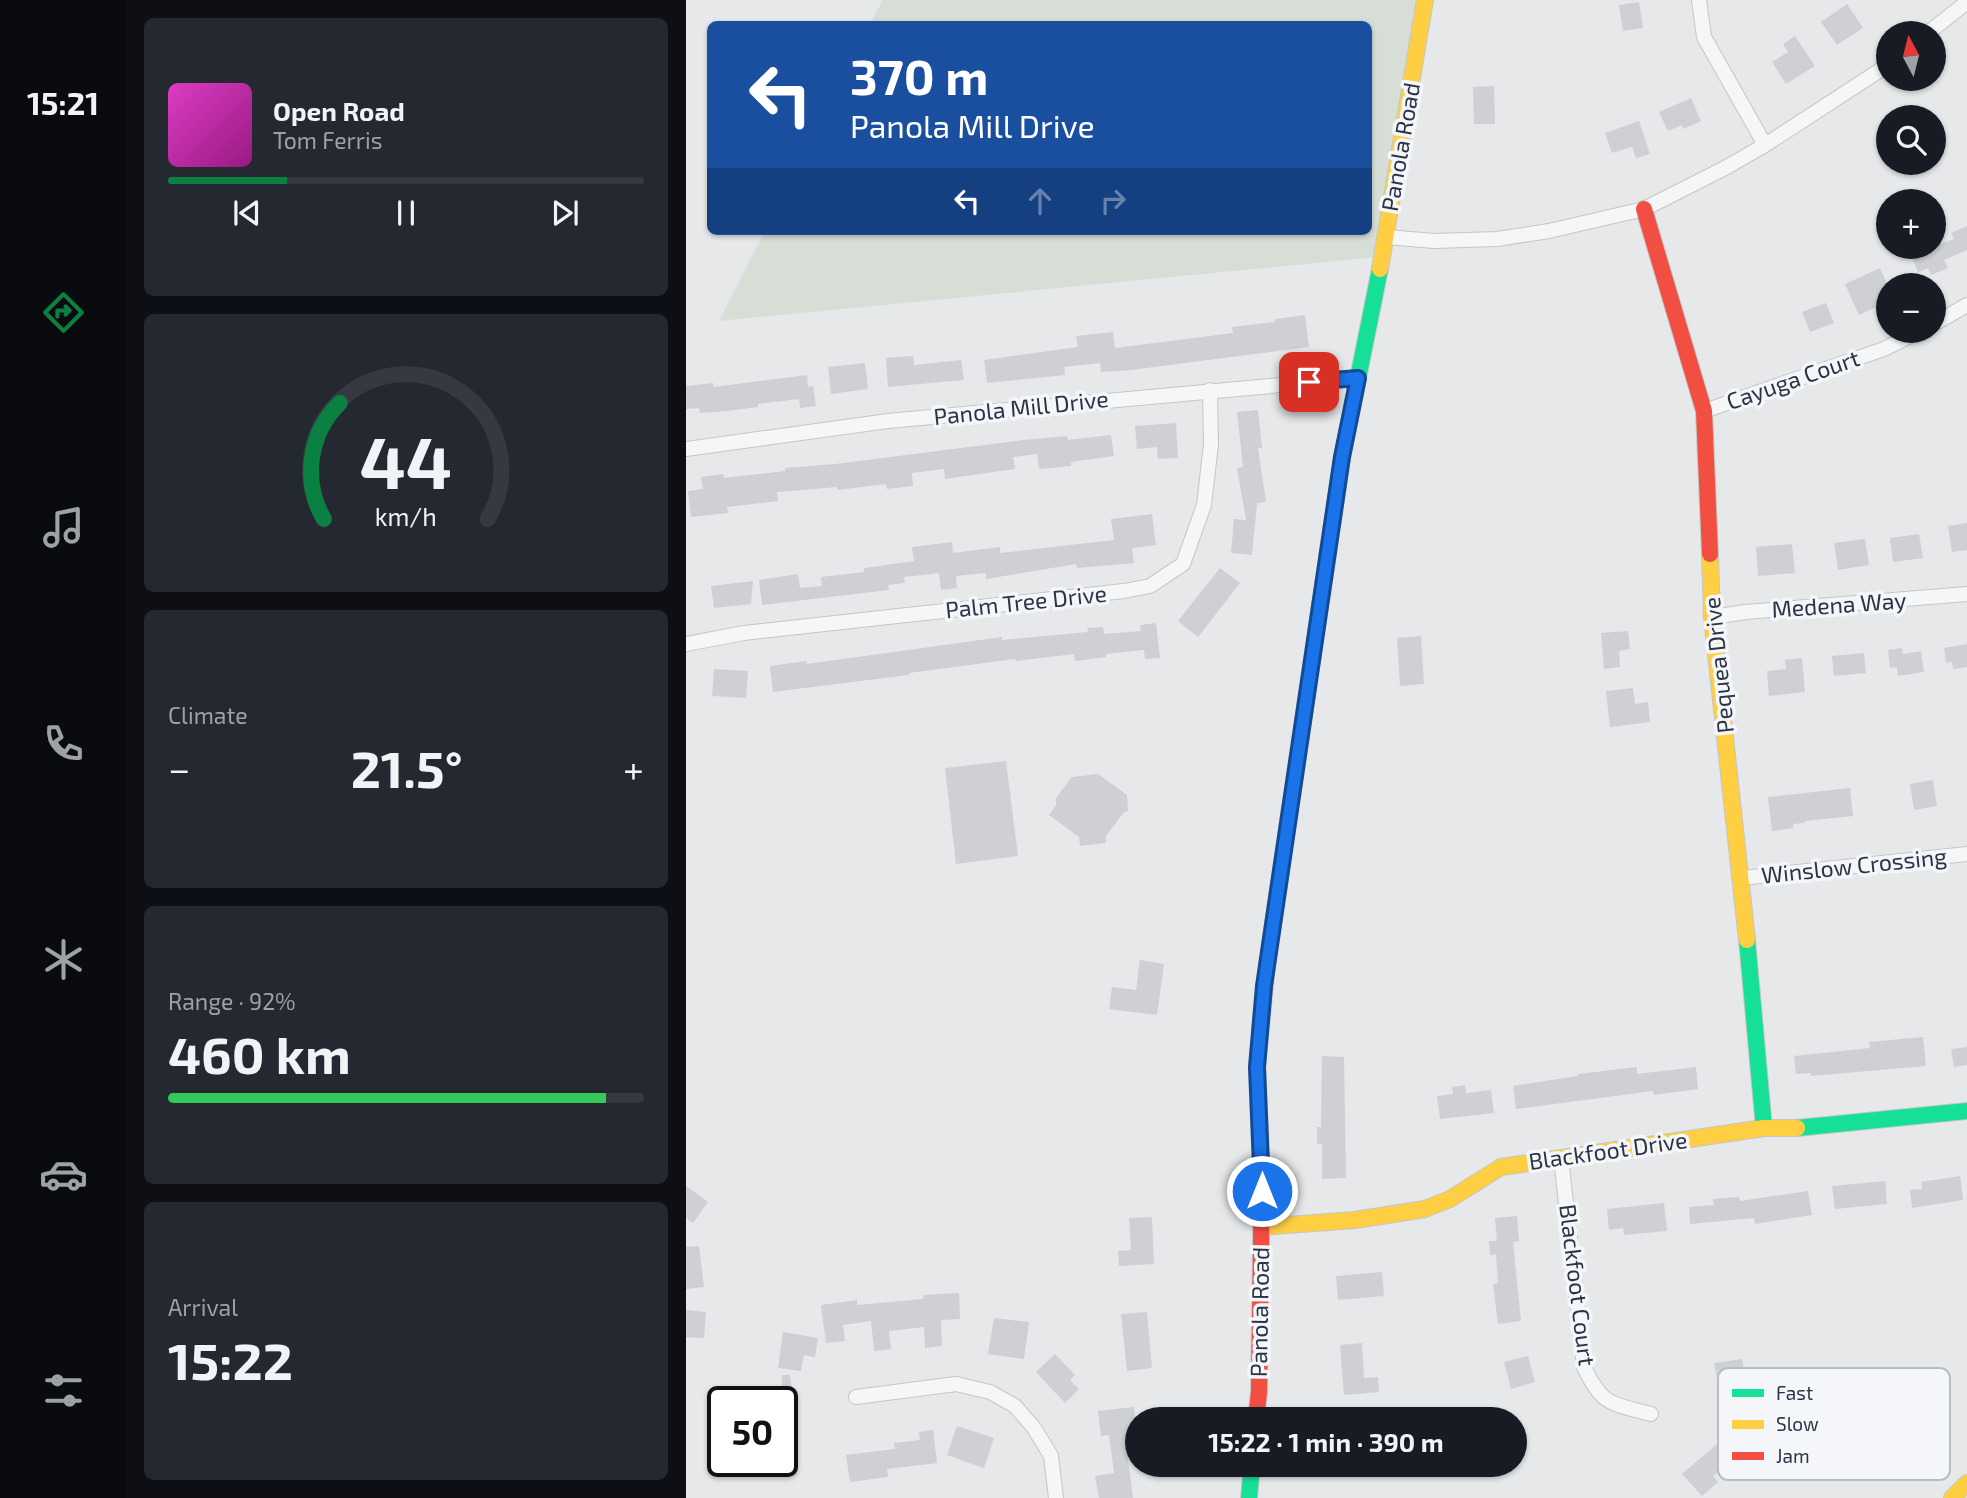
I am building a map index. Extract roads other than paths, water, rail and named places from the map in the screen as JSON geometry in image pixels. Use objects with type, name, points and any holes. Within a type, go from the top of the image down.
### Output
[{"type":"street","name":"Panola Road","points":[[1257,1407],[1262,1174],[1257,1067],[1264,986],[1342,457],[1386,237],[1425,0]]},
{"type":"street","points":[[1699,0],[1704,37],[1765,145]]},
{"type":"street","points":[[1943,21],[1967,2]]},
{"type":"street","points":[[1386,237],[1434,241],[1497,239],[1549,232],[1644,209],[1765,145],[1876,73]]},
{"type":"street","name":"Pequea Drive","points":[[1644,209],[1704,411],[1712,617],[1742,878],[1764,1128]]},
{"type":"street","points":[[1946,317],[1967,305]]},
{"type":"street","name":"Cayuga Court","points":[[1704,411],[1896,343]]},
{"type":"street","name":"Panola Mill Drive","points":[[686,449],[888,421],[1358,378]]},
{"type":"street","name":"Palm Tree Drive","points":[[686,644],[744,633],[1111,593],[1150,586],[1183,564],[1204,505],[1211,444],[1210,390]]},
{"type":"street","name":"Medena Way","points":[[1712,617],[1967,594]]},
{"type":"street","name":"Winslow Crossing","points":[[1742,878],[1967,855]]},
{"type":"street","name":"Blackfoot Drive","points":[[1261,1227],[1355,1220],[1425,1209],[1450,1199],[1501,1167],[1764,1128],[1802,1128],[1967,1111]]},
{"type":"street","name":"Blackfoot Court","points":[[1561,1158],[1584,1367],[1593,1386],[1607,1402],[1651,1414]]},
{"type":"street","points":[[856,1397],[956,1384],[990,1392],[1015,1405],[1034,1428],[1051,1456],[1056,1498]]},
{"type":"street","points":[[1249,1498],[1251,1477]]},
{"type":"street","points":[[1952,1498],[1967,1483]]}]
